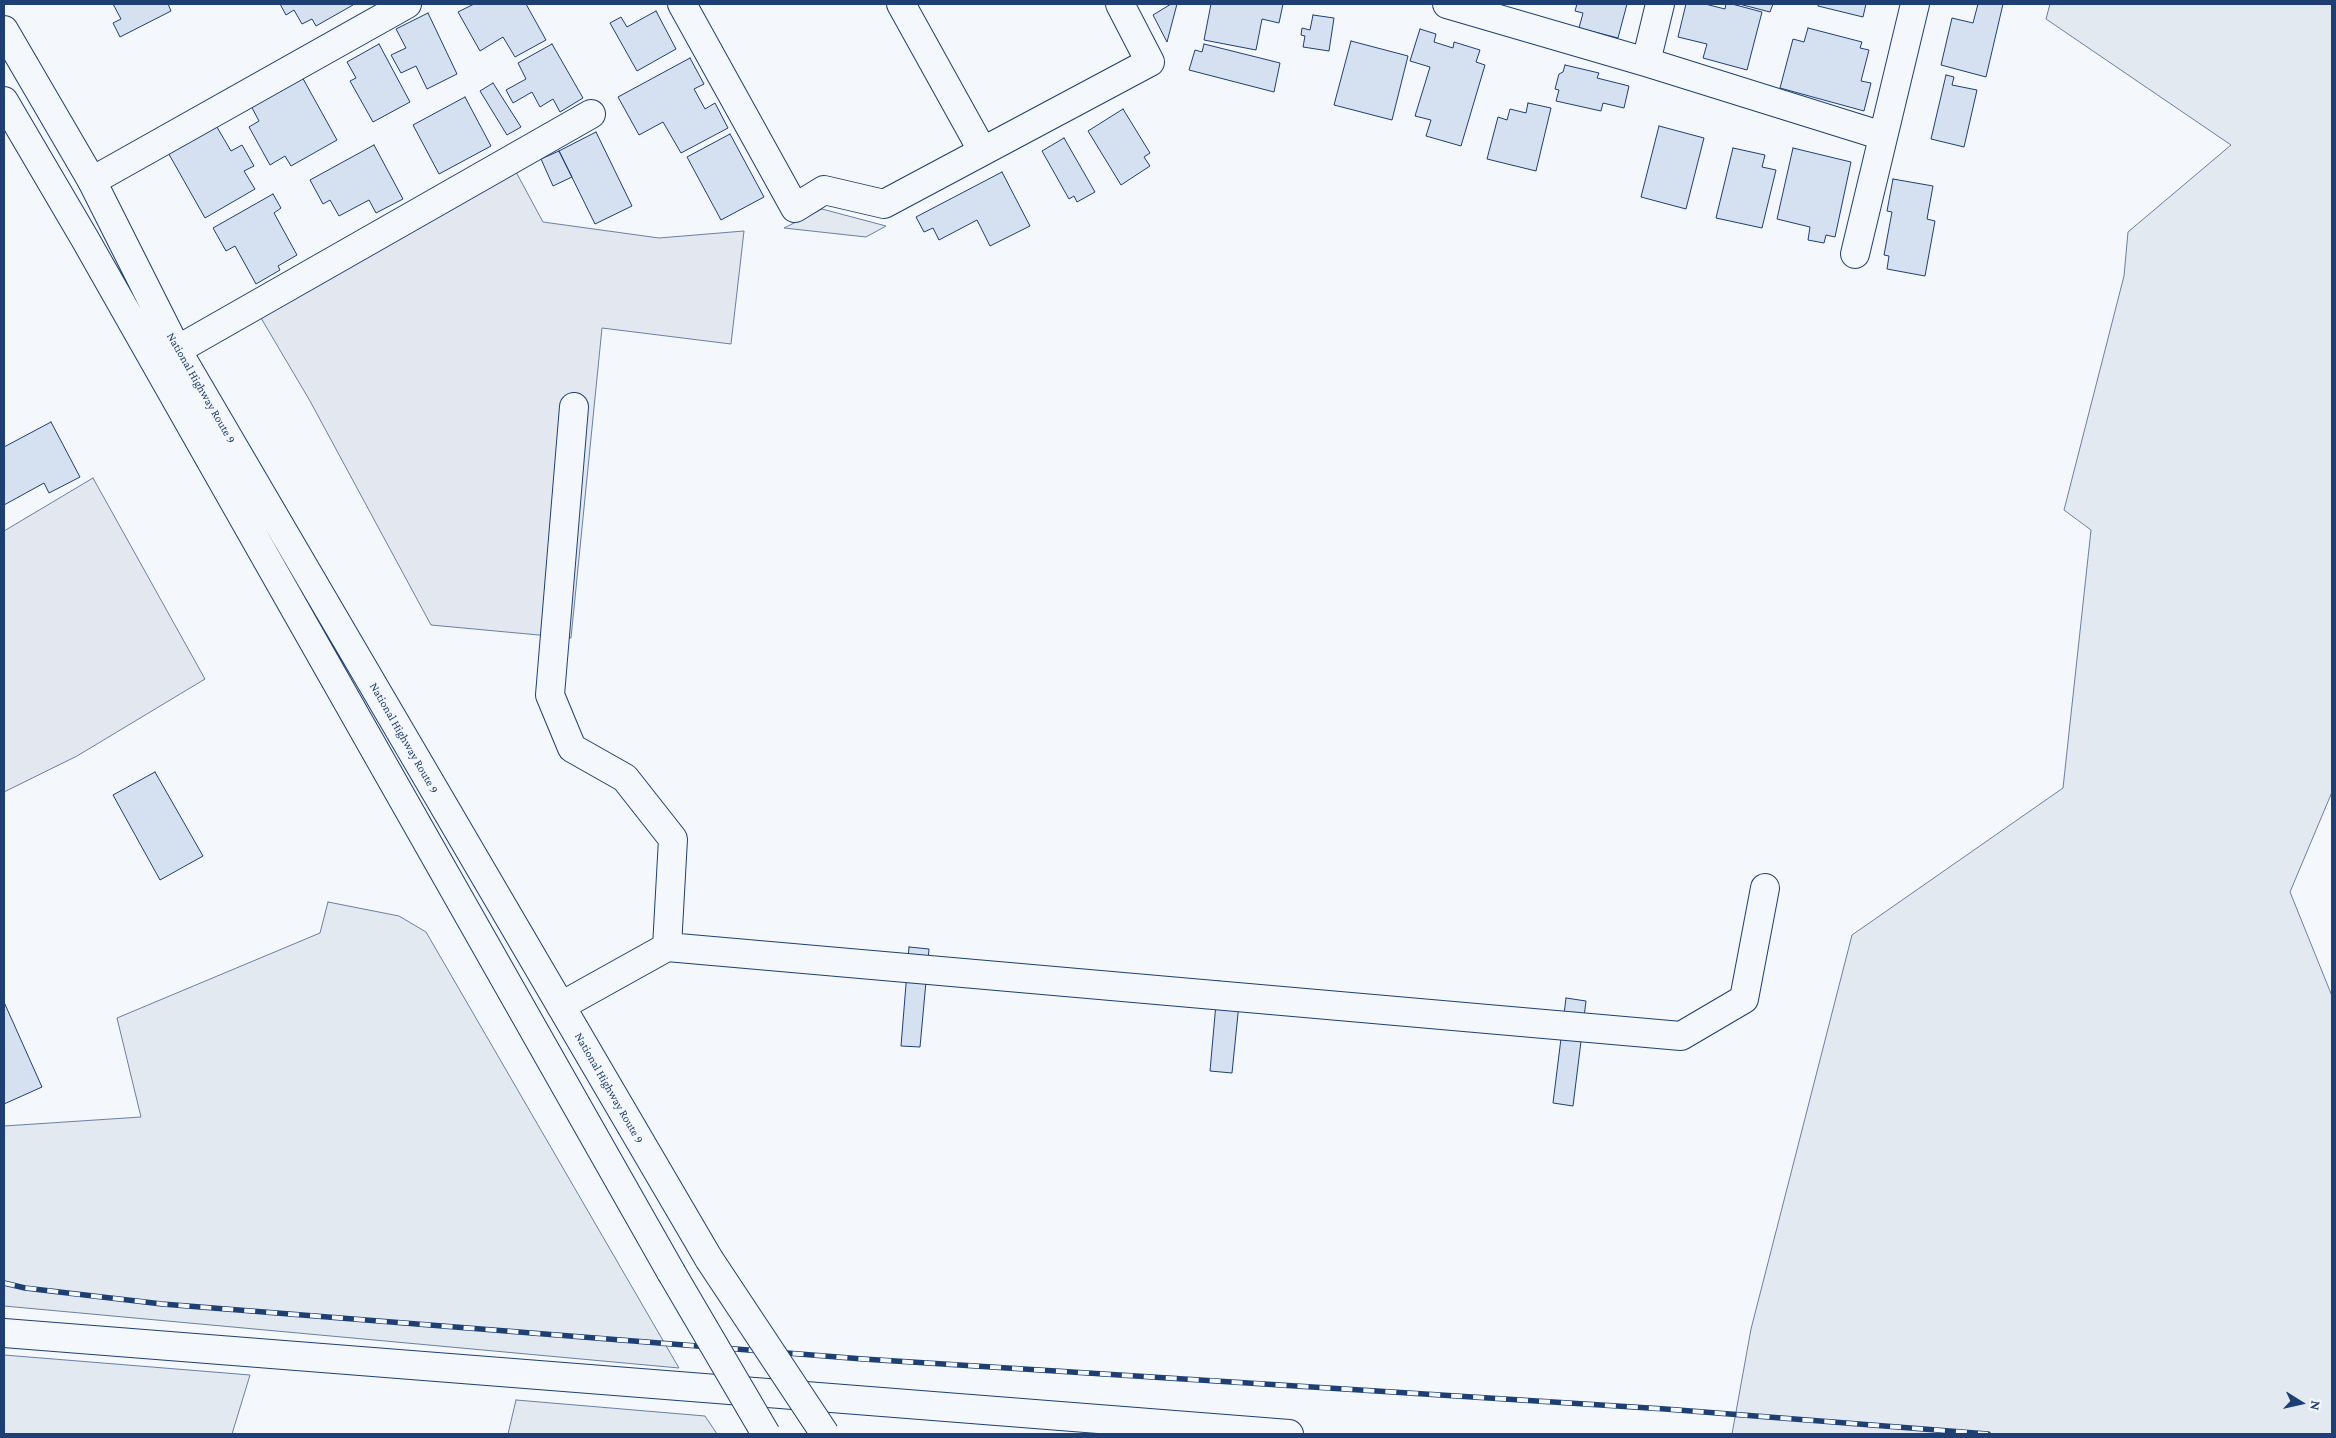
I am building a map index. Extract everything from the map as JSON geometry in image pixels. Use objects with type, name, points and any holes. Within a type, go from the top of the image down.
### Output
[{"type":"main road","points":[[92,181],[407,4]]},
{"type":"main road","points":[[682,4],[795,208],[824,190],[884,204],[1150,62],[1120,4]]},
{"type":"main road","points":[[901,4],[982,150]]},
{"type":"main road","points":[[1447,4],[1646,62],[1883,136]]},
{"type":"main road","points":[[1646,62],[1660,4]]},
{"type":"main road","points":[[1855,254],[1915,4]]},
{"type":"main road","name":"National Highway Route 9","points":[[4,30],[92,181],[177,350],[709,1259],[825,1434]]},
{"type":"main road","points":[[4,101],[86,239],[672,1272],[766,1434]]},
{"type":"main road","points":[[177,350],[591,114]]},
{"type":"main road","points":[[574,407],[550,695],[572,748],[624,778],[673,839],[667,947]]},
{"type":"main road","points":[[561,1006],[667,947],[1681,1036],[1744,999],[1765,888]]},
{"type":"main road","points":[[4,1333],[1289,1434]]},
{"type":"shaded area","points":[[2050,4],[2332,4],[2332,792],[2290,892],[2332,996],[2332,1434],[1732,1434],[1751,1329],[1852,935],[2063,788],[2091,530],[2064,510],[2124,276],[2128,232],[2231,145],[2046,19]]},
{"type":"shaded area","points":[[516,172],[543,222],[659,238],[744,231],[731,344],[602,328],[571,638],[431,625],[310,401],[261,318]]},
{"type":"shaded area","points":[[822,209],[886,226],[866,237],[784,228]]},
{"type":"shaded area","points":[[93,478],[205,679],[77,756],[4,792],[4,531]]},
{"type":"shaded area","points":[[328,902],[399,916],[426,932],[679,1368],[4,1306],[4,1126],[141,1117],[117,1018],[320,933]]},
{"type":"shaded area","points":[[4,1355],[250,1375],[232,1434],[4,1434]]},
{"type":"shaded area","points":[[516,1400],[705,1416],[717,1434],[508,1434]]},
{"type":"building","points":[[113,4],[168,4],[171,11],[120,37],[113,23],[121,19]]},
{"type":"building","points":[[280,4],[353,5],[316,26],[312,19],[302,24],[294,10],[286,15]]},
{"type":"building","points":[[474,4],[526,4],[546,40],[515,57],[503,37],[480,51],[458,12]]},
{"type":"building","points":[[1171,4],[1177,4],[1167,42],[1153,15]]},
{"type":"building","points":[[1211,4],[1283,4],[1279,23],[1262,19],[1256,50],[1204,40]]},
{"type":"building","points":[[1577,4],[1627,4],[1618,38],[1579,28],[1583,13],[1575,11]]},
{"type":"building","points":[[1686,4],[1705,4],[1725,9],[1726,4],[1732,4],[1762,12],[1747,70],[1703,58],[1707,44],[1678,37]]},
{"type":"building","points":[[1739,4],[1773,4],[1770,12]]},
{"type":"building","points":[[1818,4],[1866,4],[1863,17],[1818,6]]},
{"type":"building","points":[[1978,4],[2003,4],[1986,77],[1941,65],[1952,18],[1973,23]]},
{"type":"building","points":[[656,11],[676,49],[637,71],[610,23],[621,17],[627,27]]},
{"type":"building","points":[[428,13],[457,74],[427,89],[416,66],[401,73],[391,55],[406,48],[396,29]]},
{"type":"building","points":[[1313,15],[1334,18],[1329,51],[1303,47],[1305,36],[1301,35],[1302,28],[1310,30]]},
{"type":"building","points":[[1808,28],[1862,42],[1860,48],[1869,50],[1861,81],[1871,83],[1864,111],[1780,88],[1793,39],[1804,42]]},
{"type":"building","points":[[1420,29],[1436,34],[1434,42],[1453,48],[1454,42],[1480,50],[1476,62],[1485,65],[1461,146],[1426,136],[1431,120],[1415,116],[1430,67],[1410,61]]},
{"type":"building","points":[[1351,41],[1408,56],[1392,120],[1334,105]]},
{"type":"building","points":[[379,44],[410,102],[373,122],[350,81],[356,78],[347,62]]},
{"type":"building","points":[[552,44],[583,98],[560,112],[553,99],[540,107],[532,92],[513,103],[506,90],[526,79],[518,63]]},
{"type":"building","points":[[1204,44],[1280,63],[1274,92],[1189,70],[1195,50],[1202,52]]},
{"type":"building","points":[[690,58],[704,84],[694,89],[705,109],[715,103],[728,128],[681,153],[663,122],[639,135],[618,97]]},
{"type":"building","points":[[1565,65],[1599,73],[1597,78],[1629,86],[1624,108],[1603,103],[1601,111],[1556,101],[1559,90],[1555,89],[1559,74],[1563,72]]},
{"type":"building","points":[[301,75],[337,140],[291,166],[285,156],[270,165],[249,127],[259,121],[250,104]]},
{"type":"building","points":[[1946,75],[1954,77],[1952,85],[1977,90],[1964,147],[1931,139]]},
{"type":"building","points":[[493,83],[521,127],[507,135],[480,91]]},
{"type":"building","points":[[465,97],[491,146],[439,174],[413,125]]},
{"type":"building","points":[[1528,103],[1551,108],[1536,171],[1487,159],[1498,117],[1507,120],[1510,109],[1526,113]]},
{"type":"building","points":[[1123,109],[1150,153],[1144,157],[1150,166],[1121,185],[1088,131]]},
{"type":"building","points":[[214,122],[231,151],[242,145],[254,166],[244,171],[255,189],[205,218],[166,149]]},
{"type":"building","points":[[1659,126],[1704,138],[1686,209],[1641,197]]},
{"type":"building","points":[[596,132],[632,206],[595,224],[559,151]]},
{"type":"building","points":[[730,134],[764,197],[721,220],[687,157]]},
{"type":"building","points":[[1064,138],[1095,192],[1077,202],[1074,196],[1069,199],[1042,151]]},
{"type":"building","points":[[374,145],[403,199],[376,213],[369,200],[339,216],[330,200],[323,204],[310,180]]},
{"type":"building","points":[[1733,148],[1765,155],[1762,167],[1776,170],[1762,228],[1716,218]]},
{"type":"building","points":[[1793,148],[1851,162],[1835,237],[1826,235],[1824,243],[1808,240],[1810,227],[1777,219]]},
{"type":"building","points":[[559,151],[572,177],[553,186],[541,159]]},
{"type":"building","points":[[1002,172],[1030,226],[990,246],[977,220],[939,240],[933,228],[924,232],[916,217]]},
{"type":"building","points":[[1893,179],[1933,186],[1927,219],[1935,221],[1925,276],[1887,269],[1889,256],[1884,255],[1892,212],[1887,211]]},
{"type":"building","points":[[273,194],[281,208],[274,213],[297,255],[278,266],[280,270],[256,284],[235,246],[226,251],[213,228]]},
{"type":"building","points":[[51,422],[80,477],[49,493],[44,483],[4,505],[4,447]]},
{"type":"building","points":[[155,772],[203,856],[160,880],[113,795]]},
{"type":"building","points":[[909,947],[929,949],[920,1047],[901,1046]]},
{"type":"building","points":[[1218,981],[1241,984],[1232,1073],[1210,1071]]},
{"type":"building","points":[[1566,998],[1586,1001],[1573,1106],[1553,1103]]},
{"type":"building","points":[[4,1002],[42,1087],[4,1104]]},
{"type":"railway","points":[[4,1283],[25,1288],[162,1304],[863,1359],[1665,1409],[1988,1434]]}]
